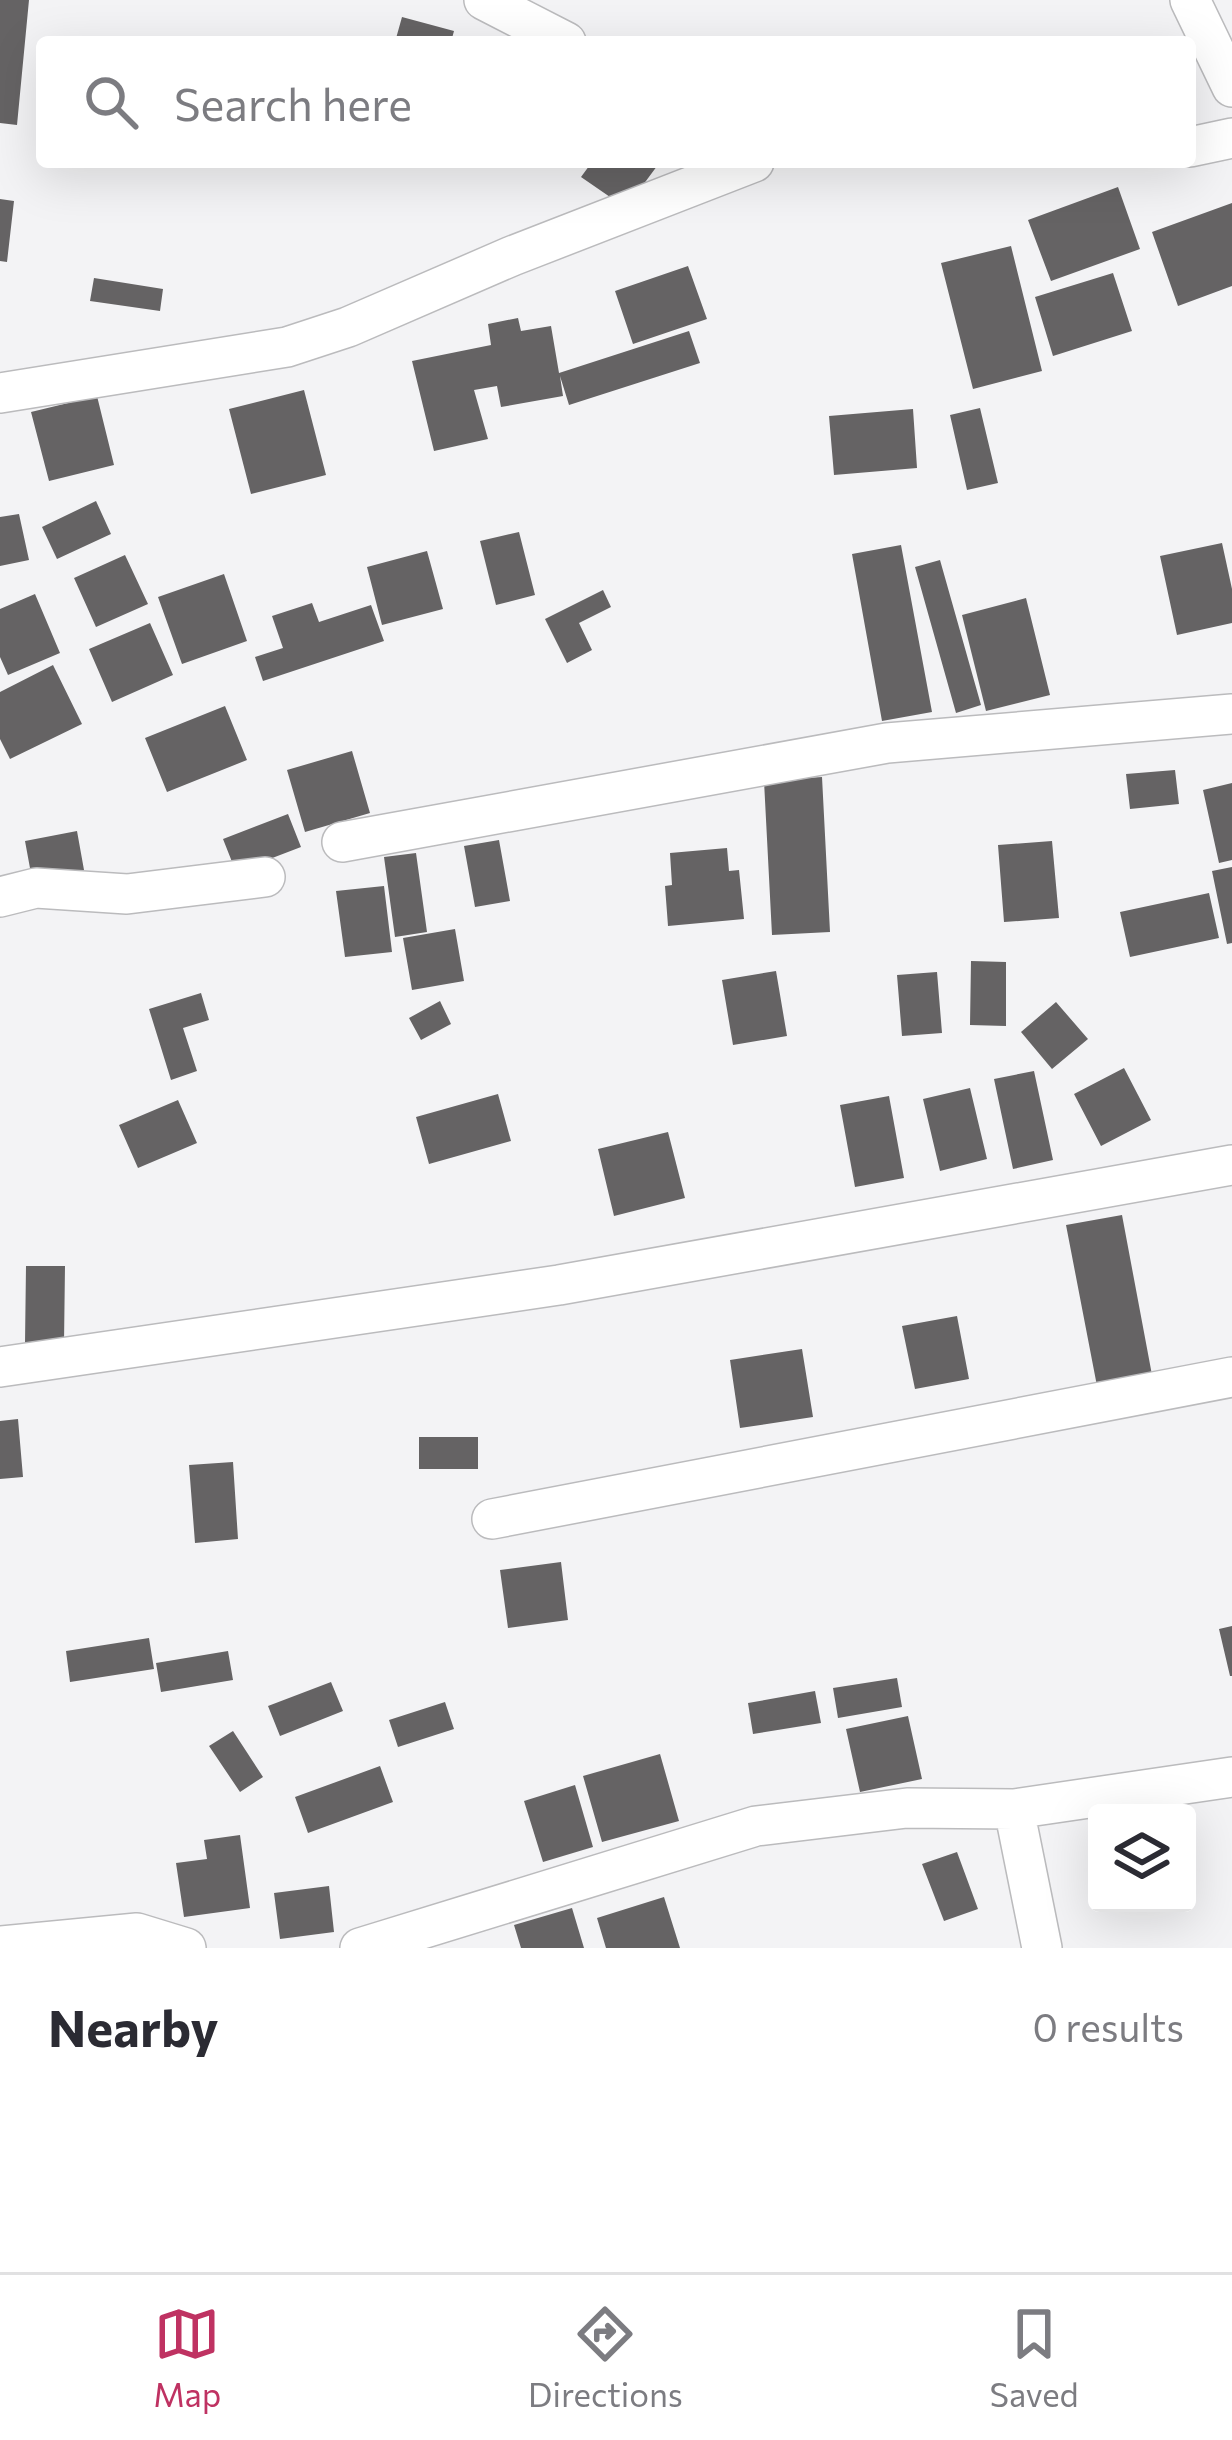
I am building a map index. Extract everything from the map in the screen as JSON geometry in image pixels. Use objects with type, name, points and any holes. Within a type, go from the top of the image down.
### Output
[{"type":"street","points":[[484,0],[554,36]]},
{"type":"street","points":[[1190,0],[1232,87]]},
{"type":"street","points":[[1196,146],[1232,138]]},
{"type":"street","points":[[0,393],[287,347],[348,327],[512,256],[739,168]]},
{"type":"street","points":[[342,842],[887,743],[1232,715]]},
{"type":"street","points":[[0,897],[36,888],[127,894],[265,877]]},
{"type":"street","points":[[0,1366],[559,1285],[1232,1165]]},
{"type":"street","points":[[492,1519],[1232,1377]]},
{"type":"street","points":[[360,1948],[756,1826],[908,1808],[1014,1809],[1232,1778]]},
{"type":"street","points":[[1014,1809],[1042,1948]]},
{"type":"street","points":[[0,1946],[137,1933],[186,1948]]},
{"type":"building","points":[[0,0],[29,0],[17,125],[0,123]]},
{"type":"building","points":[[402,17],[454,31],[453,36],[397,36]]},
{"type":"building","points":[[588,168],[656,168],[626,208],[581,177]]},
{"type":"building","points":[[1118,187],[1140,249],[1051,281],[1028,220]]},
{"type":"building","points":[[0,199],[14,201],[7,262],[0,261]]},
{"type":"building","points":[[1232,203],[1232,286],[1178,306],[1152,232]]},
{"type":"building","points":[[1011,246],[1042,371],[973,389],[941,263]]},
{"type":"building","points":[[688,266],[707,319],[633,344],[615,291]]},
{"type":"building","points":[[1113,273],[1132,331],[1053,356],[1035,297]]},
{"type":"building","points":[[94,278],[163,289],[160,311],[90,301]]},
{"type":"building","points":[[518,318],[521,331],[551,326],[559,373],[689,331],[700,363],[569,405],[560,376],[563,396],[501,407],[497,386],[474,390],[488,439],[434,451],[412,361],[491,345],[488,324]]},
{"type":"building","points":[[304,390],[326,475],[251,494],[229,409]]},
{"type":"building","points":[[97,396],[114,465],[49,481],[31,412]]},
{"type":"building","points":[[980,408],[998,483],[967,490],[950,415]]},
{"type":"building","points":[[913,409],[917,468],[834,475],[829,416]]},
{"type":"building","points":[[96,501],[111,534],[57,559],[42,527]]},
{"type":"building","points":[[19,514],[29,560],[0,566],[0,517]]},
{"type":"building","points":[[519,532],[535,595],[496,605],[480,541]]},
{"type":"building","points":[[1222,543],[1232,589],[1232,623],[1177,635],[1160,556]]},
{"type":"building","points":[[901,545],[932,712],[882,721],[852,554]]},
{"type":"building","points":[[427,551],[443,609],[382,625],[367,567]]},
{"type":"building","points":[[125,555],[148,604],[96,627],[74,578]]},
{"type":"building","points":[[940,560],[981,705],[956,713],[915,567]]},
{"type":"building","points":[[224,574],[247,641],[182,664],[158,597]]},
{"type":"building","points":[[603,590],[611,607],[579,623],[592,650],[567,663],[545,619]]},
{"type":"building","points":[[35,594],[60,653],[8,675],[0,657],[0,609]]},
{"type":"building","points":[[1026,598],[1050,695],[986,711],[962,615]]},
{"type":"building","points":[[312,603],[319,622],[371,605],[384,641],[263,681],[255,657],[283,648],[272,616]]},
{"type":"building","points":[[150,623],[173,675],[112,702],[89,649]]},
{"type":"building","points":[[53,665],[82,724],[10,759],[0,739],[0,692]]},
{"type":"building","points":[[225,706],[247,760],[167,792],[145,738]]},
{"type":"building","points":[[352,751],[370,813],[305,832],[287,770]]},
{"type":"building","points":[[1175,770],[1179,804],[1130,809],[1126,774]]},
{"type":"building","points":[[822,777],[830,932],[772,935],[764,781]]},
{"type":"building","points":[[1232,783],[1232,860],[1219,863],[1203,790]]},
{"type":"building","points":[[288,814],[301,847],[236,872],[223,839]]},
{"type":"building","points":[[77,831],[84,870],[32,879],[25,841]]},
{"type":"building","points":[[499,840],[510,901],[475,907],[464,846]]},
{"type":"building","points":[[1052,841],[1059,918],[1004,922],[998,845]]},
{"type":"building","points":[[727,848],[729,871],[739,870],[744,919],[668,926],[665,886],[672,885],[670,853]]},
{"type":"building","points":[[416,853],[427,932],[395,937],[384,857]]},
{"type":"building","points":[[1232,867],[1232,943],[1227,944],[1212,871]]},
{"type":"building","points":[[384,886],[392,952],[345,957],[336,891]]},
{"type":"building","points":[[1209,893],[1219,938],[1130,957],[1120,912]]},
{"type":"building","points":[[455,929],[464,981],[412,990],[403,938]]},
{"type":"building","points":[[971,961],[1006,962],[1006,1026],[970,1025]]},
{"type":"building","points":[[776,971],[787,1036],[733,1045],[722,980]]},
{"type":"building","points":[[937,972],[942,1033],[902,1036],[897,975]]},
{"type":"building","points":[[201,993],[209,1020],[183,1028],[197,1071],[171,1080],[149,1009]]},
{"type":"building","points":[[440,1001],[451,1024],[421,1040],[409,1018]]},
{"type":"building","points":[[1056,1002],[1088,1039],[1052,1069],[1021,1032]]},
{"type":"building","points":[[1124,1068],[1151,1120],[1101,1146],[1074,1094]]},
{"type":"building","points":[[1034,1071],[1053,1160],[1013,1169],[994,1079]]},
{"type":"building","points":[[970,1088],[987,1159],[940,1171],[923,1099]]},
{"type":"building","points":[[498,1094],[511,1141],[429,1164],[416,1117]]},
{"type":"building","points":[[889,1096],[904,1178],[855,1187],[840,1105]]},
{"type":"building","points":[[178,1100],[197,1143],[138,1168],[119,1125]]},
{"type":"building","points":[[668,1132],[685,1198],[614,1216],[598,1149]]},
{"type":"building","points":[[1122,1215],[1152,1375],[1097,1386],[1066,1225]]},
{"type":"building","points":[[26,1266],[65,1266],[64,1344],[25,1344]]},
{"type":"building","points":[[957,1316],[969,1379],[915,1389],[902,1326]]},
{"type":"building","points":[[802,1349],[813,1417],[740,1428],[730,1360]]},
{"type":"building","points":[[18,1419],[23,1477],[0,1479],[0,1421]]},
{"type":"building","points":[[419,1437],[478,1437],[478,1469],[419,1469]]},
{"type":"building","points":[[233,1462],[238,1539],[195,1543],[189,1465]]},
{"type":"building","points":[[561,1562],[568,1620],[508,1628],[500,1570]]},
{"type":"building","points":[[1232,1626],[1232,1676],[1230,1676],[1219,1629]]},
{"type":"building","points":[[149,1638],[154,1669],[70,1682],[66,1651]]},
{"type":"building","points":[[228,1651],[233,1680],[161,1692],[156,1663]]},
{"type":"building","points":[[897,1678],[902,1707],[838,1718],[833,1688]]},
{"type":"building","points":[[331,1682],[343,1711],[280,1736],[268,1706]]},
{"type":"building","points":[[815,1691],[821,1723],[753,1734],[748,1703]]},
{"type":"building","points":[[445,1702],[454,1729],[398,1747],[389,1720]]},
{"type":"building","points":[[908,1716],[922,1779],[860,1792],[846,1729]]},
{"type":"building","points":[[233,1731],[263,1777],[240,1792],[209,1746]]},
{"type":"building","points":[[660,1754],[679,1821],[602,1842],[583,1776]]},
{"type":"building","points":[[380,1766],[393,1802],[308,1833],[295,1797]]},
{"type":"building","points":[[575,1785],[593,1847],[543,1862],[524,1801]]},
{"type":"building","points":[[240,1835],[250,1908],[184,1917],[176,1863],[207,1859],[204,1840]]},
{"type":"building","points":[[957,1852],[978,1909],[944,1921],[922,1864]]},
{"type":"building","points":[[329,1886],[334,1932],[280,1939],[274,1893]]},
{"type":"building","points":[[664,1897],[680,1948],[606,1948],[597,1918]]},
{"type":"building","points":[[572,1908],[584,1948],[521,1948],[514,1925]]}]
